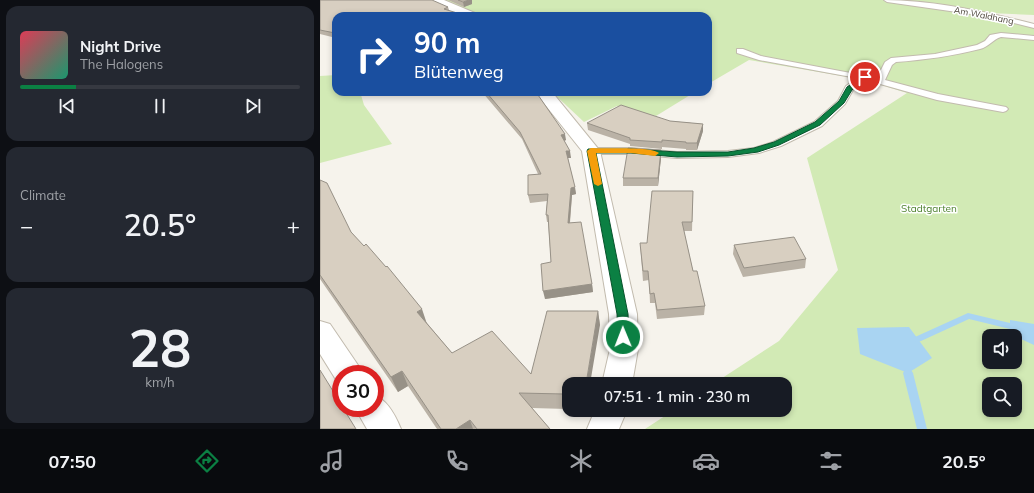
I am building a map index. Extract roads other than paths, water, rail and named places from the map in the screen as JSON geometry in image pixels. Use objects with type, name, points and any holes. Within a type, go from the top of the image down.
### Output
[{"type":"street","points":[[434,0],[462,12]]},
{"type":"street","points":[[547,96],[591,151],[623,314],[624,349],[619,377]]},
{"type":"street","points":[[320,330],[342,365]]},
{"type":"street","points":[[377,417],[385,429]]},
{"type":"street","points":[[603,429],[608,417]]},
{"type":"lane","name":"Am Waldhang","points":[[887,0],[985,14],[1034,26]]},
{"type":"lane","points":[[985,14],[1027,16]]},
{"type":"lane","points":[[880,81],[888,64],[894,60],[935,56],[979,47],[988,43],[993,36],[1001,35],[1034,38]]},
{"type":"lane","points":[[740,51],[760,58],[865,77],[937,96],[1003,109]]},
{"type":"lane","points":[[591,151],[631,151],[684,155],[728,154],[755,150],[777,144],[818,124],[842,102],[849,88],[865,77]]},
{"type":"water","points":[[1010,320],[1034,324],[1034,345],[1022,340],[1022,329],[1010,329]]},
{"type":"water","points":[[909,327],[932,358],[908,373],[860,354],[857,328]]},
{"type":"waterway","points":[[918,339],[968,316],[1010,326]]},
{"type":"waterway","points":[[908,373],[922,429]]},
{"type":"park label","name":"Stadtgarten","points":[[929,208]]}]
